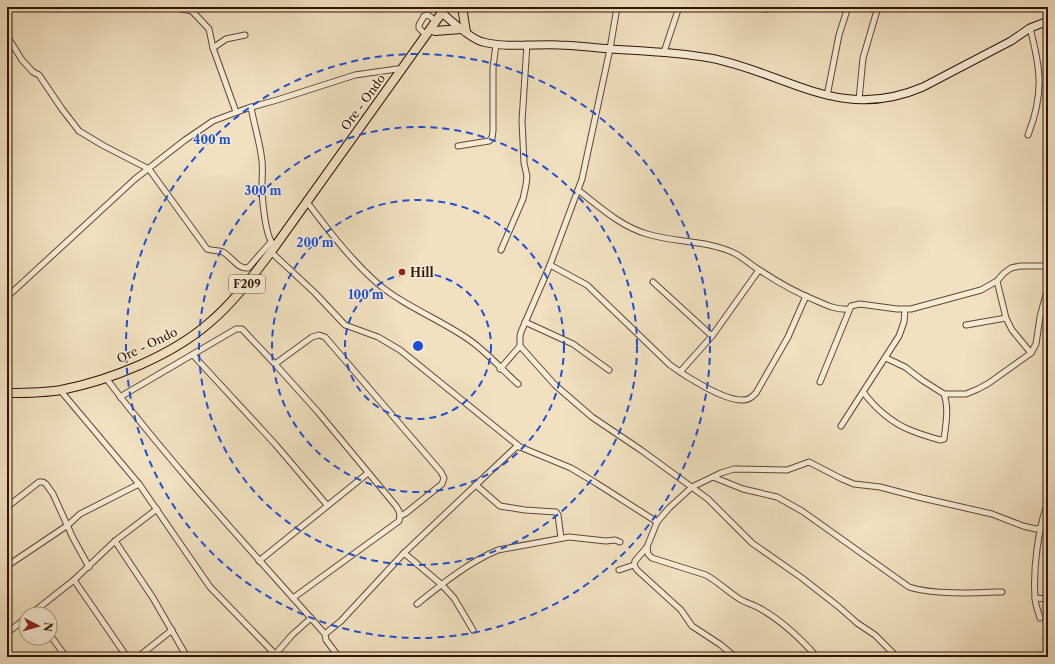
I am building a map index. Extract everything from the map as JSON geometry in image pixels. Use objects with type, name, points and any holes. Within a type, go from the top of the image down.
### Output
[{"type":"main road","name":"F209","points":[[404,66],[436,21],[444,12],[452,7]]},
{"type":"main road","points":[[462,7],[464,30]]},
{"type":"main road","name":"F209","points":[[404,66],[413,59],[435,31],[444,12]]},
{"type":"main road","points":[[444,12],[464,30],[482,42],[496,44],[561,45],[664,52],[711,58],[740,66],[827,96],[871,101],[909,94],[923,88],[1030,28],[1048,21]]},
{"type":"main road","points":[[435,31],[464,30]]},
{"type":"main road","name":"Ore - Ondo","points":[[7,393],[35,393],[60,390],[106,378],[164,353],[188,339],[209,323],[243,289],[272,247],[307,202],[344,147],[404,66]]},
{"type":"street","points":[[172,7],[194,9],[209,29],[213,48],[236,112]]},
{"type":"street","points":[[433,7],[444,12]]},
{"type":"street","points":[[617,7],[586,166],[550,265],[520,336],[520,346],[555,385],[592,417],[708,499],[752,543],[840,607],[857,623],[875,635],[897,657]]},
{"type":"street","points":[[664,52],[679,7]]},
{"type":"street","points":[[827,96],[839,35],[848,7]]},
{"type":"street","points":[[859,100],[863,58],[878,7]]},
{"type":"street","points":[[426,35],[419,28],[424,16],[428,15],[436,21]]},
{"type":"street","points":[[1028,135],[1034,119],[1039,96],[1039,69],[1030,28]]},
{"type":"street","points":[[213,48],[226,39],[245,35]]},
{"type":"street","points":[[9,40],[22,60],[33,72],[39,75],[46,84],[62,109],[79,131],[104,146],[149,169],[207,249],[223,252],[238,265],[248,268],[272,247]]},
{"type":"street","points":[[458,146],[488,141],[492,138],[493,68],[496,44]]},
{"type":"street","points":[[501,250],[520,205],[526,185],[527,176],[524,163],[522,121],[527,44]]},
{"type":"street","points":[[7,297],[135,179],[185,140],[213,121],[250,107],[355,75],[404,66]]},
{"type":"street","points":[[250,107],[258,134],[263,162],[262,199],[267,235],[272,247],[345,325],[378,337],[400,350],[520,447],[571,468],[657,522]]},
{"type":"street","points":[[578,190],[606,212],[634,229],[648,234],[724,249],[735,254],[782,285],[835,309],[849,309]]},
{"type":"street","points":[[307,202],[349,255],[378,283],[410,305],[470,340],[518,384]]},
{"type":"street","points":[[550,265],[587,285],[670,365],[726,397],[742,400],[751,398],[756,393],[788,337],[806,296]]},
{"type":"street","points":[[820,382],[851,306],[860,304],[905,310],[981,290],[997,281],[1011,268],[1025,265],[1048,266]]},
{"type":"street","points":[[680,372],[712,336],[759,270]]},
{"type":"street","points":[[997,281],[1006,318],[1012,330],[1031,353]]},
{"type":"street","points":[[653,282],[712,336]]},
{"type":"street","points":[[886,358],[905,367],[944,394],[966,394],[978,389],[989,383],[1031,353],[1036,344],[1040,317],[1048,287]]},
{"type":"street","points":[[841,426],[864,393],[899,336],[902,329],[905,310]]},
{"type":"street","points":[[966,325],[1006,318]]},
{"type":"street","points":[[526,322],[573,344],[609,370]]},
{"type":"street","points":[[120,397],[236,329],[242,329],[318,412],[400,511],[400,516],[399,521],[293,598]]},
{"type":"street","points":[[275,364],[312,337],[319,335],[325,337],[441,472],[444,478],[442,484],[406,513],[400,516]]},
{"type":"street","points":[[500,368],[520,346]]},
{"type":"street","points":[[193,355],[275,444],[327,505]]},
{"type":"street","points":[[106,378],[198,492],[325,634],[326,640],[340,657]]},
{"type":"street","points":[[60,390],[139,484],[210,587],[274,656],[292,635],[311,618]]},
{"type":"street","points":[[864,393],[874,405],[900,425],[909,430],[940,440],[944,439],[946,433],[947,402],[944,394]]},
{"type":"street","points":[[325,634],[342,621],[404,553],[514,447],[520,447]]},
{"type":"street","points":[[735,657],[721,645],[692,626],[681,610],[646,579],[634,565],[634,561],[646,546],[657,522],[669,508],[692,487],[721,473],[734,469],[787,470],[809,462],[854,484],[880,488],[1002,517],[1023,526],[1036,529],[1041,528]]},
{"type":"street","points":[[259,561],[368,473]]},
{"type":"street","points":[[713,477],[743,489],[777,497],[802,511],[909,587],[917,590],[951,592],[1002,592]]},
{"type":"street","points":[[7,507],[39,482],[43,482],[53,494],[73,538],[89,566]]},
{"type":"street","points":[[7,566],[68,525],[80,514],[139,484]]},
{"type":"street","points":[[476,485],[500,506],[525,510],[556,512],[558,515],[561,538]]},
{"type":"street","points":[[1040,618],[1035,598],[1037,545],[1048,502]]},
{"type":"street","points":[[42,606],[74,580],[115,540],[157,509]]},
{"type":"street","points":[[417,604],[441,584],[498,550],[561,538],[577,537],[606,541],[615,540],[620,542]]},
{"type":"street","points":[[115,540],[153,598],[187,657]]},
{"type":"street","points":[[646,546],[646,550],[652,558],[706,575],[737,598],[759,608],[778,620],[817,657]]},
{"type":"street","points":[[404,553],[441,584],[454,598],[473,630]]},
{"type":"street","points":[[619,570],[634,565]]},
{"type":"street","points":[[74,580],[127,657]]},
{"type":"street","points":[[1035,598],[1048,599]]},
{"type":"street","points":[[7,633],[18,624]]},
{"type":"street","points":[[138,657],[172,630]]},
{"type":"street","points":[[58,646],[66,657]]},
{"type":"place","name":"Hill","points":[[402,272]]}]
